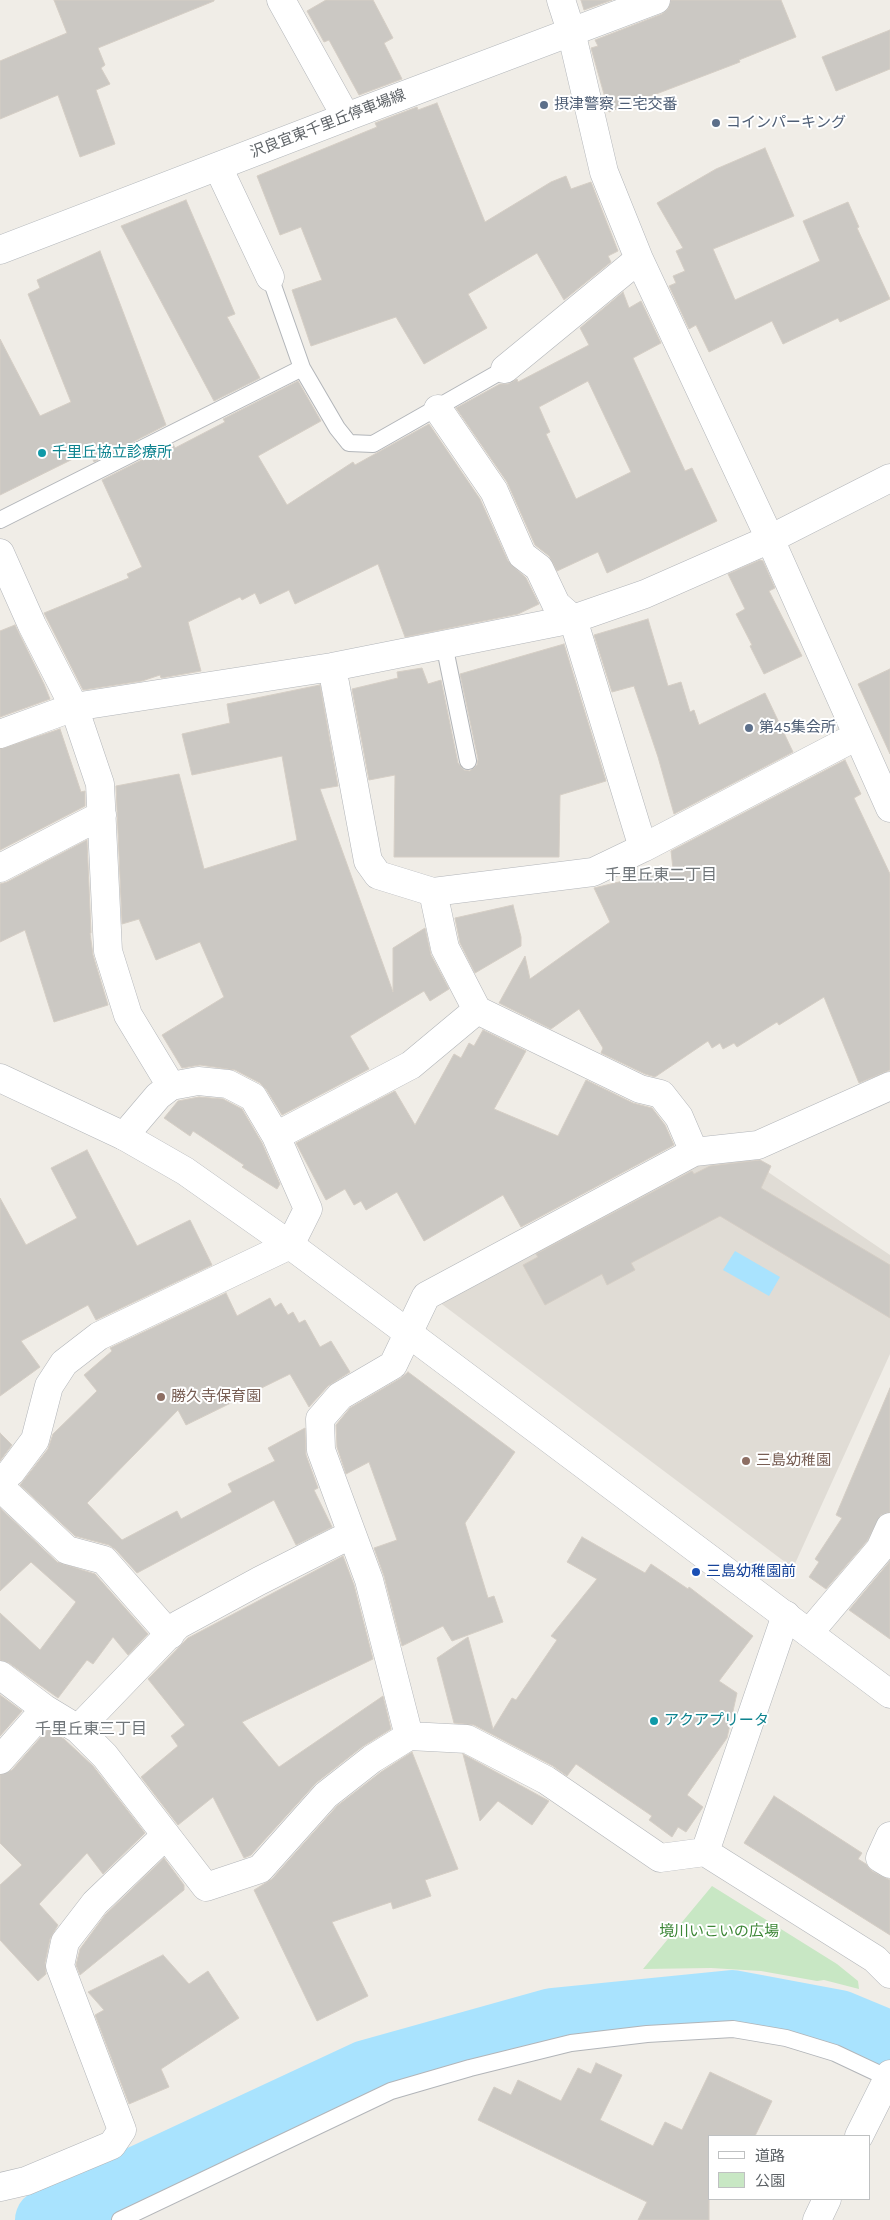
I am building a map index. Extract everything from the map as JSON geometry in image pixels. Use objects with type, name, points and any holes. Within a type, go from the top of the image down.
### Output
[{"type":"street","points":[[281,0],[346,117]]},
{"type":"street","points":[[561,0],[571,32],[604,172],[639,259],[770,538],[890,808]]},
{"type":"street","name":"沢良宜東千里丘停車場線","points":[[0,250],[656,0]]},
{"type":"street","points":[[218,167],[270,277]]},
{"type":"street","points":[[505,370],[639,259]]},
{"type":"street","points":[[438,409],[494,491],[522,555],[539,568],[556,604],[573,619],[643,848]]},
{"type":"street","points":[[0,734],[74,707],[332,667],[573,619],[645,594],[770,538],[890,478]]},
{"type":"street","points":[[0,553],[32,625],[74,707],[100,784],[108,952],[128,1015],[171,1086]]},
{"type":"street","points":[[332,667],[368,860],[378,875],[433,892],[593,872],[858,736]]},
{"type":"street","points":[[0,868],[102,814]]},
{"type":"street","points":[[433,892],[445,948],[477,1010],[640,1089],[661,1094],[679,1117],[694,1152]]},
{"type":"street","points":[[276,1136],[412,1066],[477,1010]]},
{"type":"street","points":[[0,1078],[124,1136],[185,1171],[290,1245],[890,1694]]},
{"type":"street","points":[[0,1481],[11,1472],[35,1440],[49,1386],[64,1363],[99,1336],[290,1245],[308,1209],[276,1136],[253,1098],[228,1084],[198,1081],[171,1086],[158,1096],[124,1136]]},
{"type":"street","points":[[409,1736],[369,1580],[321,1450],[320,1419],[340,1396],[393,1365],[426,1296],[694,1152],[758,1145],[890,1086]]},
{"type":"street","points":[[0,1487],[67,1550],[104,1560],[170,1635]]},
{"type":"street","points":[[78,1730],[178,1625],[352,1534]]},
{"type":"street","points":[[809,1633],[887,1544]]},
{"type":"street","points":[[706,1852],[786,1615]]},
{"type":"street","points":[[0,1675],[45,1709],[78,1730],[105,1756],[206,1887],[260,1868],[326,1795],[372,1759],[409,1736],[467,1739],[546,1780],[660,1858],[706,1852],[875,1960],[890,1974]]},
{"type":"street","points":[[0,1760],[45,1709]]},
{"type":"street","points":[[0,2187],[26,2181],[112,2145],[122,2130],[60,1966],[65,1942],[95,1903],[166,1835]]},
{"type":"street","points":[[890,1836],[880,1858],[890,1864]]},
{"type":"street","points":[[860,2135],[889,2076]]},
{"type":"street","points":[[816,2220],[826,2200]]},
{"type":"lane","points":[[270,277],[302,368],[337,428],[349,443],[372,444],[438,409],[505,370]]},
{"type":"lane","points":[[0,520],[302,368]]},
{"type":"lane","points":[[444,644],[468,761]]},
{"type":"lane","points":[[120,2220],[391,2091],[470,2068],[571,2043],[647,2034],[733,2029],[786,2038],[835,2053],[889,2076]]},
{"type":"shaded area","name":"三島幼稚園","points":[[743,1155],[890,1255],[890,1354],[793,1568],[439,1302],[690,1165]]},
{"type":"green space","name":"境川いこいの広場","points":[[712,1886],[837,1964],[858,1981],[859,1989],[824,1980],[817,1981],[761,1971],[711,1968],[643,1969]]},
{"type":"water","points":[[735,1251],[780,1277],[769,1296],[723,1270]]},
{"type":"building","points":[[54,0],[214,1],[98,48],[105,65],[101,68],[110,84],[96,90],[115,144],[80,157],[58,95],[0,119],[0,61],[67,33]]},
{"type":"building","points":[[326,0],[373,0],[393,38],[384,43],[402,79],[359,95],[329,40],[324,42],[307,11]]},
{"type":"building","points":[[581,0],[612,0],[584,10]]},
{"type":"building","points":[[671,0],[781,0],[796,37],[739,60],[740,62],[609,112],[591,48],[598,46],[595,40],[662,14],[668,9]]},
{"type":"building","points":[[890,30],[890,69],[836,91],[822,57]]},
{"type":"building","points":[[437,103],[485,222],[551,182],[566,176],[571,189],[591,182],[618,251],[608,256],[611,262],[564,300],[537,253],[468,294],[487,328],[424,364],[396,317],[311,346],[292,290],[322,280],[301,227],[280,235],[257,176],[377,127],[375,123],[417,107],[418,110]]},
{"type":"building","points":[[765,148],[794,216],[713,249],[735,300],[820,261],[803,221],[848,202],[859,227],[857,228],[890,299],[840,322],[838,318],[783,344],[772,321],[709,352],[696,325],[689,329],[669,286],[676,283],[673,276],[685,271],[676,251],[683,248],[657,203],[716,169]]},
{"type":"building","points":[[186,200],[235,314],[227,317],[260,378],[214,401],[121,226]]},
{"type":"building","points":[[100,251],[166,425],[94,462],[89,451],[0,495],[0,339],[40,416],[71,402],[28,294],[40,288],[37,280]]},
{"type":"building","points":[[623,292],[629,308],[641,301],[661,343],[633,358],[685,471],[692,468],[717,521],[607,573],[598,552],[557,571],[549,556],[535,545],[507,482],[456,408],[500,384],[508,384],[517,379],[518,382],[589,345],[580,328]],"holes":[[[588,381],[631,472],[576,499],[546,434],[550,432],[539,407]]]},
{"type":"building","points":[[298,381],[321,421],[258,456],[287,505],[353,462],[355,465],[429,424],[480,499],[508,561],[526,578],[539,604],[518,614],[405,637],[378,564],[295,604],[289,590],[260,604],[255,593],[242,600],[240,597],[188,622],[201,671],[161,678],[160,675],[142,681],[83,690],[44,613],[129,578],[127,574],[142,567],[102,480],[173,444],[175,448],[225,422],[223,419]]},
{"type":"building","points":[[760,560],[763,561],[775,588],[769,591],[802,656],[764,674],[736,614],[745,609],[728,574]]},
{"type":"building","points":[[648,619],[668,686],[681,682],[690,712],[694,710],[699,725],[765,693],[793,752],[674,814],[658,757],[634,686],[612,692],[594,635]]},
{"type":"building","points":[[15,625],[50,699],[0,717],[0,631]]},
{"type":"building","points":[[564,644],[606,781],[560,795],[559,857],[394,857],[395,775],[369,780],[352,689],[398,678],[397,672],[422,668],[428,684],[441,680],[458,763],[464,770],[470,771],[477,765],[478,759],[460,674]]},
{"type":"building","points":[[890,669],[890,754],[858,684]]},
{"type":"building","points":[[320,685],[338,786],[320,789],[393,992],[393,948],[425,928],[431,955],[449,989],[430,1001],[424,991],[350,1036],[369,1069],[282,1115],[266,1089],[260,1083],[235,1070],[200,1065],[182,1068],[162,1035],[224,997],[200,942],[156,960],[139,919],[122,924],[116,786],[179,774],[204,869],[297,840],[282,756],[192,775],[182,734],[230,723],[227,704]]},
{"type":"building","points":[[60,729],[81,792],[85,791],[85,806],[0,850],[0,749]]},
{"type":"building","points":[[845,760],[861,794],[854,798],[890,874],[890,1070],[859,1083],[824,997],[779,1025],[777,1022],[737,1047],[734,1043],[723,1049],[720,1043],[712,1048],[708,1041],[655,1077],[601,1053],[603,1048],[579,1009],[551,1029],[499,1003],[525,956],[530,979],[610,922],[594,888],[673,869],[671,851]]},
{"type":"building","points":[[87,840],[90,933],[93,955],[108,1005],[54,1022],[25,930],[0,942],[0,884]]},
{"type":"building","points":[[513,905],[521,937],[521,946],[475,973],[460,943],[455,918]]},
{"type":"building","points":[[483,1030],[526,1051],[494,1109],[558,1136],[586,1080],[633,1103],[652,1108],[665,1125],[674,1145],[521,1227],[503,1195],[424,1241],[397,1192],[366,1210],[361,1201],[354,1205],[345,1189],[326,1200],[296,1143],[395,1091],[415,1125],[454,1054],[461,1058],[469,1043],[474,1046]]},
{"type":"building","points":[[199,1097],[223,1099],[242,1109],[262,1143],[280,1184],[277,1189],[242,1167],[244,1165],[193,1131],[190,1136],[164,1118],[178,1101]]},
{"type":"building","points":[[87,1150],[137,1246],[190,1220],[212,1265],[96,1320],[88,1305],[21,1341],[40,1367],[0,1396],[0,1198],[26,1245],[77,1218],[51,1168]]},
{"type":"building","points":[[760,1160],[771,1166],[761,1188],[890,1265],[890,1318],[720,1216],[631,1263],[635,1270],[607,1285],[602,1274],[545,1305],[523,1265],[538,1257],[536,1254],[692,1171],[694,1174],[710,1166]]},
{"type":"building","points":[[226,1293],[237,1316],[270,1298],[275,1307],[281,1303],[288,1315],[293,1312],[299,1323],[305,1320],[320,1347],[331,1341],[350,1372],[328,1386],[309,1407],[290,1374],[186,1425],[178,1410],[87,1503],[122,1540],[177,1511],[181,1519],[232,1492],[228,1484],[275,1461],[268,1448],[305,1428],[306,1455],[318,1488],[314,1490],[332,1527],[296,1545],[274,1500],[137,1573],[109,1545],[75,1536],[20,1485],[48,1449],[53,1434],[97,1391],[84,1375],[112,1351],[110,1348]]},
{"type":"building","points":[[408,1372],[515,1452],[465,1523],[488,1598],[494,1596],[503,1622],[452,1641],[443,1626],[402,1646],[384,1576],[374,1548],[397,1540],[369,1462],[346,1474],[337,1447],[336,1425],[350,1408]]},
{"type":"building","points":[[890,1388],[890,1512],[881,1515],[867,1541],[826,1589],[809,1577],[819,1562],[815,1559],[842,1518],[836,1515]]},
{"type":"building","points":[[0,1433],[12,1445],[0,1461]]},
{"type":"building","points":[[0,1508],[57,1562],[95,1574],[148,1634],[128,1655],[113,1637],[93,1664],[87,1660],[58,1698],[9,1663],[0,1660],[0,1613],[40,1650],[76,1602],[31,1562],[0,1591]]},
{"type":"building","points":[[582,1537],[645,1573],[651,1564],[688,1589],[689,1587],[753,1636],[719,1681],[737,1693],[727,1738],[687,1795],[703,1807],[686,1832],[678,1827],[672,1837],[649,1820],[652,1816],[576,1764],[567,1776],[553,1766],[474,1725],[454,1723],[437,1658],[468,1637],[493,1729],[512,1698],[516,1700],[557,1640],[551,1636],[597,1579],[567,1562]]},
{"type":"building","points":[[343,1556],[354,1585],[373,1659],[242,1722],[279,1767],[383,1696],[391,1729],[362,1747],[316,1783],[251,1855],[244,1858],[213,1797],[178,1825],[141,1777],[178,1746],[171,1736],[185,1725],[148,1679],[188,1638]]},
{"type":"building","points":[[890,1561],[890,1639],[849,1610]]},
{"type":"building","points":[[0,1695],[22,1711],[0,1736]]},
{"type":"building","points":[[48,1729],[64,1739],[93,1766],[145,1833],[103,1874],[87,1853],[39,1904],[58,1925],[50,1939],[45,1963],[46,1974],[38,1981],[0,1940],[0,1885],[22,1865],[0,1843],[0,1775],[12,1770]]},
{"type":"building","points":[[412,1752],[458,1869],[425,1880],[431,1896],[393,1909],[391,1902],[332,1922],[368,1996],[317,2021],[254,1890],[272,1879],[337,1806],[381,1772]]},
{"type":"building","points":[[463,1754],[549,1801],[532,1825],[498,1801],[480,1821]]},
{"type":"building","points":[[774,1796],[862,1853],[858,1859],[872,1871],[890,1880],[890,1935],[744,1843]]},
{"type":"building","points":[[164,1858],[184,1885],[184,1890],[80,1975],[76,1965],[80,1949],[105,1915]]},
{"type":"building","points":[[163,1955],[189,1984],[208,1971],[239,2018],[161,2069],[169,2087],[129,2104],[95,2015],[104,2010],[88,1992]]},
{"type":"building","points":[[596,2063],[622,2075],[600,2120],[653,2146],[665,2122],[682,2130],[710,2072],[772,2101],[755,2135],[708,2135],[709,2220],[638,2220],[647,2202],[478,2120],[494,2087],[511,2095],[518,2080],[561,2101],[578,2068],[591,2074]]},
{"type":"waterway","points":[[46,2220],[366,2071],[552,2019],[732,2001],[839,2021],[890,2042]]},
{"type":"place","name":"摂津警察 三宅交番","points":[[544,105]]},
{"type":"place","name":"コインパーキング","points":[[716,123]]},
{"type":"place","name":"千里丘協立診療所","points":[[42,453]]},
{"type":"place","name":"第45集会所","points":[[749,728]]},
{"type":"place","name":"勝久寺保育園","points":[[161,1397]]},
{"type":"place","name":"三島幼稚園","points":[[746,1461]]},
{"type":"place","name":"三島幼稚園前","points":[[696,1572]]},
{"type":"place","name":"アクアプリータ","points":[[654,1721]]},
{"type":"district","name":"千里丘東二丁目","points":[[661,875]]},
{"type":"district","name":"千里丘東三丁目","points":[[91,1729]]}]
